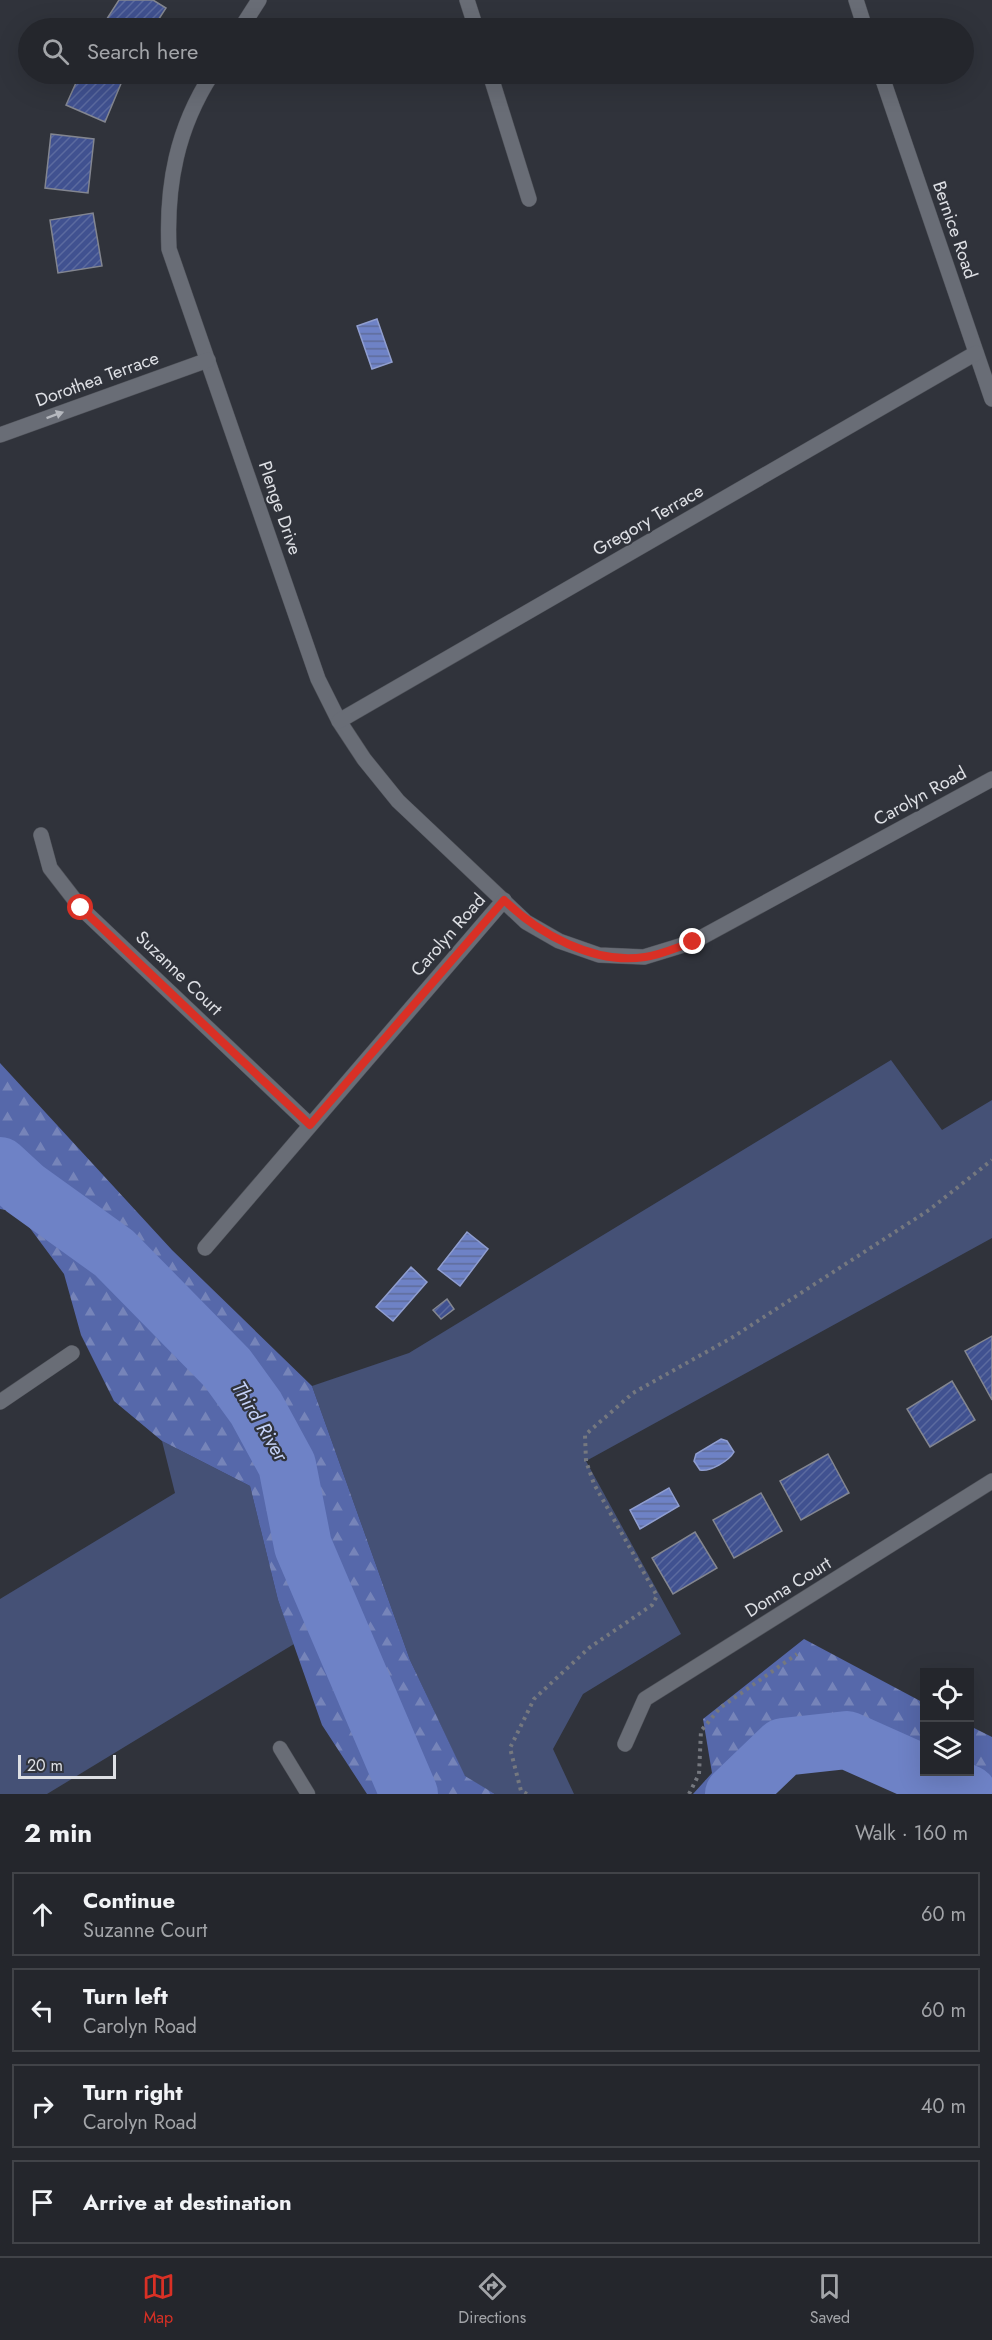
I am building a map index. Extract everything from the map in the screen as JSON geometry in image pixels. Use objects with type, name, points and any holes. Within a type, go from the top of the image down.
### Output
[{"type":"street","points":[[247,18],[259,0]]},
{"type":"street","points":[[467,0],[473,18]]},
{"type":"street","points":[[856,0],[862,18]]},
{"type":"street","name":"Plenge Drive","points":[[206,84],[191,111],[180,138],[170,183],[169,249],[318,679],[339,721],[364,759],[398,801],[504,900]]},
{"type":"street","points":[[493,84],[529,199]]},
{"type":"street","name":"Bernice Road","points":[[884,84],[992,399]]},
{"type":"street","name":"Gregory Terrace","points":[[339,721],[976,353]]},
{"type":"street","name":"Dorothea Terrace","points":[[0,435],[208,360]]},
{"type":"street","name":"Carolyn Road","points":[[205,1248],[504,900],[526,922],[559,941],[599,955],[644,957],[693,942],[992,778]]},
{"type":"street","name":"Suzanne Court","points":[[41,835],[50,868],[81,908],[310,1125]]},
{"type":"street","points":[[0,1402],[72,1353]]},
{"type":"street","name":"Donna Court","points":[[625,1743],[645,1700],[992,1481]]},
{"type":"lane","points":[[280,1748],[308,1794]]},
{"type":"path","points":[[527,1794],[521,1791],[510,1748],[534,1700],[589,1648],[652,1605],[657,1596],[594,1484],[586,1461],[585,1435],[633,1393],[734,1337],[929,1210],[992,1160]]},
{"type":"path","points":[[689,1794],[699,1774],[701,1731],[720,1708],[797,1654]]},
{"type":"shaded area","points":[[377,319],[392,362],[372,369],[357,326]]},
{"type":"shaded area","points":[[891,1060],[942,1130],[992,1100],[992,1238],[586,1461],[681,1634],[583,1694],[553,1749],[574,1794],[495,1794],[465,1777],[410,1660],[312,1386],[409,1353]]},
{"type":"shaded area","points":[[467,1232],[488,1249],[460,1286],[438,1269]]},
{"type":"shaded area","points":[[411,1267],[427,1282],[393,1321],[376,1307]]},
{"type":"shaded area","points":[[721,1439],[727,1441],[734,1452],[719,1465],[700,1470],[694,1461],[696,1454]]},
{"type":"shaded area","points":[[162,1441],[250,1486],[278,1600],[294,1644],[47,1794],[0,1794],[0,1599],[175,1493]]},
{"type":"shaded area","points":[[669,1488],[679,1506],[640,1529],[630,1510]]},
{"type":"green space","points":[[0,1063],[172,1250],[312,1386],[410,1660],[465,1776],[495,1794],[367,1794],[322,1725],[278,1600],[250,1486],[162,1441],[114,1401],[81,1335],[64,1274],[18,1212],[0,1209]]},
{"type":"green space","points":[[804,1639],[920,1701],[920,1776],[974,1776],[974,1728],[992,1737],[992,1794],[905,1794],[855,1767],[792,1771],[762,1794],[693,1794],[712,1773],[703,1719]]},
{"type":"building","points":[[119,0],[153,0],[166,8],[160,18],[107,18]]},
{"type":"building","points":[[75,84],[121,84],[105,122],[66,105]]},
{"type":"building","points":[[51,134],[94,139],[88,193],[45,188]]},
{"type":"building","points":[[93,213],[102,266],[58,273],[50,220]]},
{"type":"building","points":[[447,1299],[454,1309],[441,1319],[433,1310]]},
{"type":"building","points":[[992,1336],[992,1400],[965,1351]]},
{"type":"building","points":[[952,1381],[975,1420],[930,1447],[907,1409]]},
{"type":"building","points":[[828,1454],[849,1493],[801,1520],[780,1481]]},
{"type":"building","points":[[761,1493],[782,1531],[734,1558],[713,1520]]},
{"type":"building","points":[[695,1532],[717,1568],[673,1594],[652,1558]]},
{"type":"waterway","name":"Third River","points":[[0,1166],[25,1189],[114,1253],[227,1368],[256,1408],[287,1465],[303,1546],[409,1794]]},
{"type":"waterway","name":"Third River","points":[[734,1794],[783,1747],[847,1740],[968,1794]]},
{"type":"route","points":[[81,908],[310,1125],[504,900],[526,922],[559,941],[599,955],[644,957],[693,942]]}]
